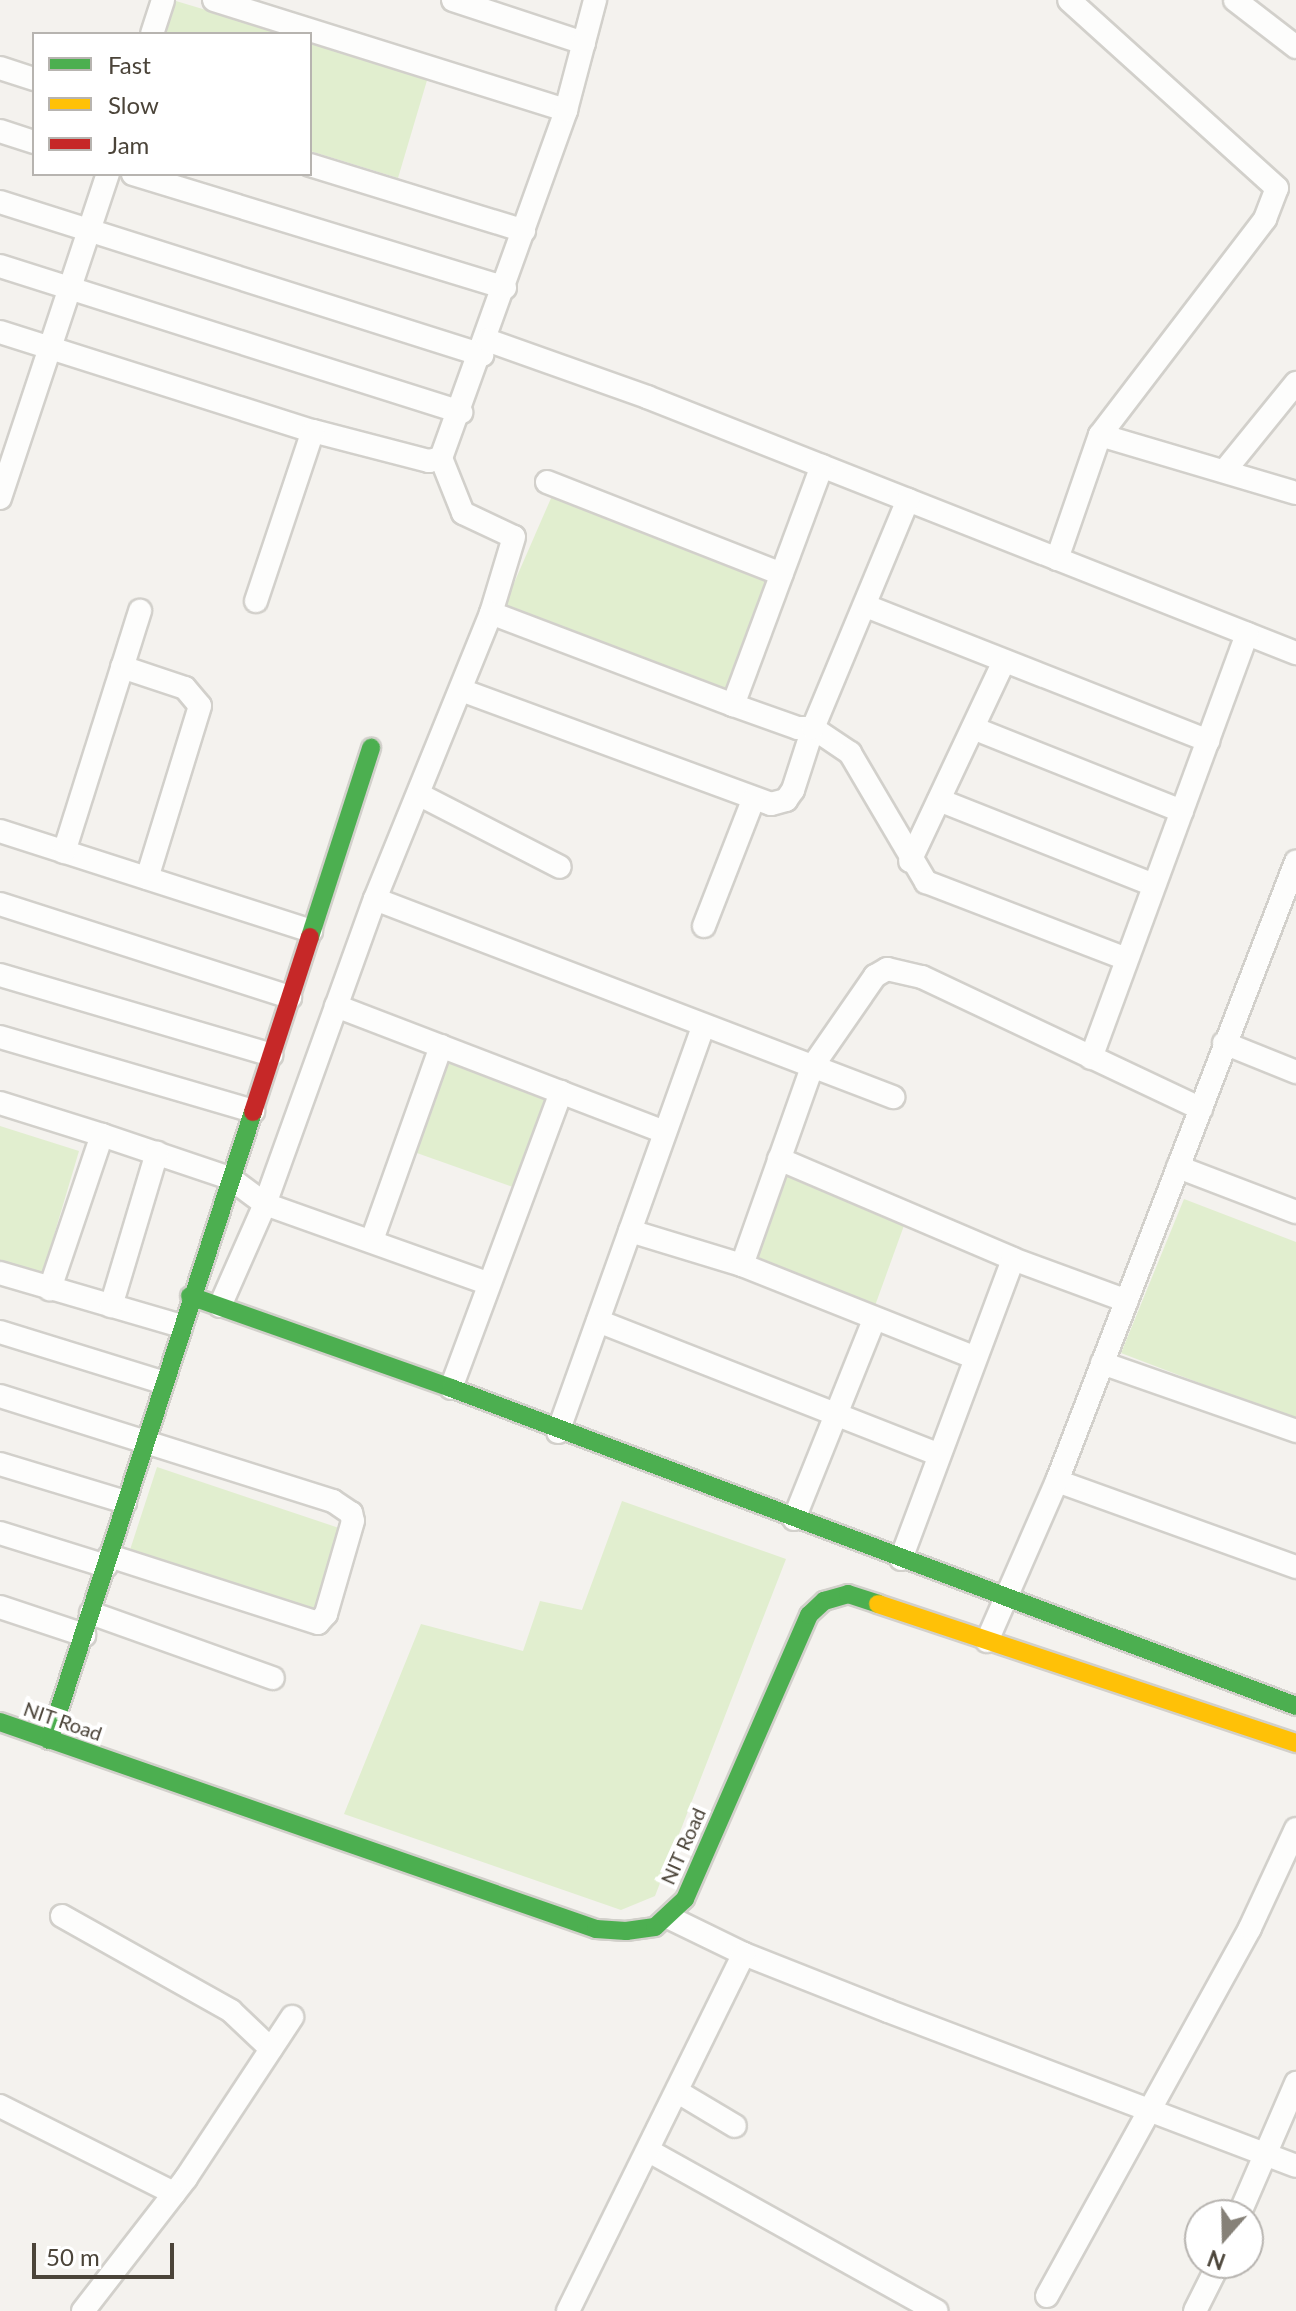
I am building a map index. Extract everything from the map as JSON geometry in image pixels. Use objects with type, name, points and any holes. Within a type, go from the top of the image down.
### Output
[{"type":"street","points":[[153,32],[163,0]]},
{"type":"street","points":[[214,0],[566,110]]},
{"type":"street","points":[[453,0],[584,43]]},
{"type":"street","points":[[220,1306],[265,1204],[375,899],[444,738],[491,613],[514,537],[463,513],[441,458],[485,347],[566,110],[595,0]]},
{"type":"street","points":[[1069,0],[1277,188],[1296,201]]},
{"type":"street","points":[[1235,0],[1296,47]]},
{"type":"street","points":[[0,68],[32,78]]},
{"type":"street","points":[[0,131],[32,141]]},
{"type":"street","points":[[312,166],[524,231]]},
{"type":"street","points":[[2,488],[53,348],[107,176]]},
{"type":"street","points":[[140,176],[505,288]]},
{"type":"street","points":[[1057,559],[1100,435],[1265,219],[1276,201],[1277,188]]},
{"type":"street","points":[[0,202],[89,232],[485,347],[822,466],[1296,653]]},
{"type":"street","points":[[0,266],[461,412]]},
{"type":"street","points":[[0,332],[313,431],[429,461],[441,458]]},
{"type":"street","points":[[1226,469],[1296,383]]},
{"type":"street","points":[[256,601],[313,431]]},
{"type":"street","points":[[1100,435],[1226,469],[1296,493]]},
{"type":"street","points":[[733,705],[822,466]]},
{"type":"street","points":[[547,482],[782,574]]},
{"type":"street","points":[[461,690],[771,804],[786,800],[908,500]]},
{"type":"street","points":[[866,606],[1208,741]]},
{"type":"street","points":[[64,852],[140,611]]},
{"type":"street","points":[[491,613],[733,705],[798,728],[813,728],[836,741],[859,766],[910,861],[940,890],[1127,959]]},
{"type":"street","points":[[1091,1058],[1247,634]]},
{"type":"street","points":[[910,861],[1004,661]]},
{"type":"street","points":[[122,667],[185,688],[200,706],[147,878]]},
{"type":"street","points":[[973,728],[1182,811]]},
{"type":"street","points":[[49,1740],[108,1561],[143,1440],[371,748]]},
{"type":"street","points":[[423,788],[560,867]]},
{"type":"street","points":[[704,926],[754,798]]},
{"type":"street","points":[[939,800],[1154,885]]},
{"type":"street","points":[[0,831],[311,931]]},
{"type":"street","points":[[987,1641],[1004,1596],[1057,1481],[1296,862]]},
{"type":"street","points":[[375,899],[893,1097]]},
{"type":"street","points":[[0,904],[290,997]]},
{"type":"street","points":[[742,1265],[812,1067],[875,976],[887,969],[922,977],[1201,1109]]},
{"type":"street","points":[[0,975],[271,1055]]},
{"type":"street","points":[[336,1006],[665,1132]]},
{"type":"street","points":[[558,1432],[703,1026]]},
{"type":"street","points":[[0,1037],[253,1111]]},
{"type":"street","points":[[1224,1043],[1296,1072]]},
{"type":"street","points":[[372,1240],[441,1046]]},
{"type":"street","points":[[451,1388],[487,1283],[561,1092]]},
{"type":"street","points":[[0,1103],[230,1178],[265,1204],[487,1283]]},
{"type":"street","points":[[50,1289],[102,1135]]},
{"type":"street","points":[[111,1306],[157,1153]]},
{"type":"street","points":[[779,1159],[1013,1259],[1127,1301]]},
{"type":"street","points":[[1178,1167],[1296,1212]]},
{"type":"street","points":[[630,1231],[742,1265],[973,1357]]},
{"type":"street","points":[[901,1559],[973,1357],[1013,1259]]},
{"type":"street","points":[[0,1273],[181,1326]]},
{"type":"street","points":[[190,1296],[451,1388],[558,1432],[1296,1706]]},
{"type":"street","points":[[794,1519],[874,1320]]},
{"type":"street","points":[[598,1321],[938,1454]]},
{"type":"street","points":[[0,1332],[162,1382]]},
{"type":"street","points":[[1102,1363],[1296,1431]]},
{"type":"street","points":[[0,1396],[333,1501],[351,1513],[352,1531],[326,1614],[318,1623],[108,1561],[0,1533]]},
{"type":"street","points":[[0,1464],[125,1502]]},
{"type":"street","points":[[1057,1481],[1296,1567]]},
{"type":"street","name":"NIT Road","points":[[0,1722],[596,1929],[626,1931],[655,1927],[670,1918],[685,1899],[809,1615],[824,1601],[848,1594],[1296,1743]]},
{"type":"street","points":[[0,1607],[88,1624],[273,1678]]},
{"type":"street","points":[[1047,2296],[1250,1928],[1296,1829]]},
{"type":"street","points":[[62,1916],[231,2011],[271,2049]]},
{"type":"street","points":[[670,1918],[744,1954],[1296,2166]]},
{"type":"street","points":[[568,2311],[744,1954]]},
{"type":"street","points":[[83,2311],[174,2193],[292,2017]]},
{"type":"street","points":[[1245,2199],[1296,2083]]},
{"type":"street","points":[[678,2092],[735,2126]]},
{"type":"street","points":[[0,2106],[174,2193]]},
{"type":"street","points":[[649,2151],[937,2311]]},
{"type":"street","points":[[1195,2311],[1211,2279]]},
{"type":"green space","points":[[176,1],[279,32],[166,32]]},
{"type":"green space","points":[[312,42],[428,77],[398,178],[312,152]]},
{"type":"green space","points":[[552,496],[768,581],[726,691],[504,606]]},
{"type":"green space","points":[[446,1058],[549,1097],[513,1187],[414,1152]]},
{"type":"green space","points":[[0,1126],[79,1151],[41,1279],[0,1267]]},
{"type":"green space","points":[[784,1170],[906,1220],[872,1314],[751,1262]]},
{"type":"green space","points":[[1184,1199],[1296,1242],[1296,1420],[1121,1353]]},
{"type":"green space","points":[[157,1467],[345,1530],[315,1617],[128,1556]]},
{"type":"green space","points":[[622,1501],[786,1559],[655,1896],[621,1910],[344,1814],[421,1624],[523,1651],[540,1601],[582,1610]]},
{"type":"traffic: fast","points":[[310,937],[371,748]]},
{"type":"traffic: fast","points":[[49,1740],[253,1112]]},
{"type":"traffic: fast","points":[[190,1296],[451,1388],[1296,1706]]},
{"type":"traffic: fast","points":[[0,1722],[596,1929],[626,1931],[655,1927],[685,1899],[809,1615],[824,1601],[848,1594],[878,1604]]},
{"type":"traffic: slow","points":[[878,1604],[1296,1743]]},
{"type":"traffic: jam","points":[[253,1112],[310,937]]}]
